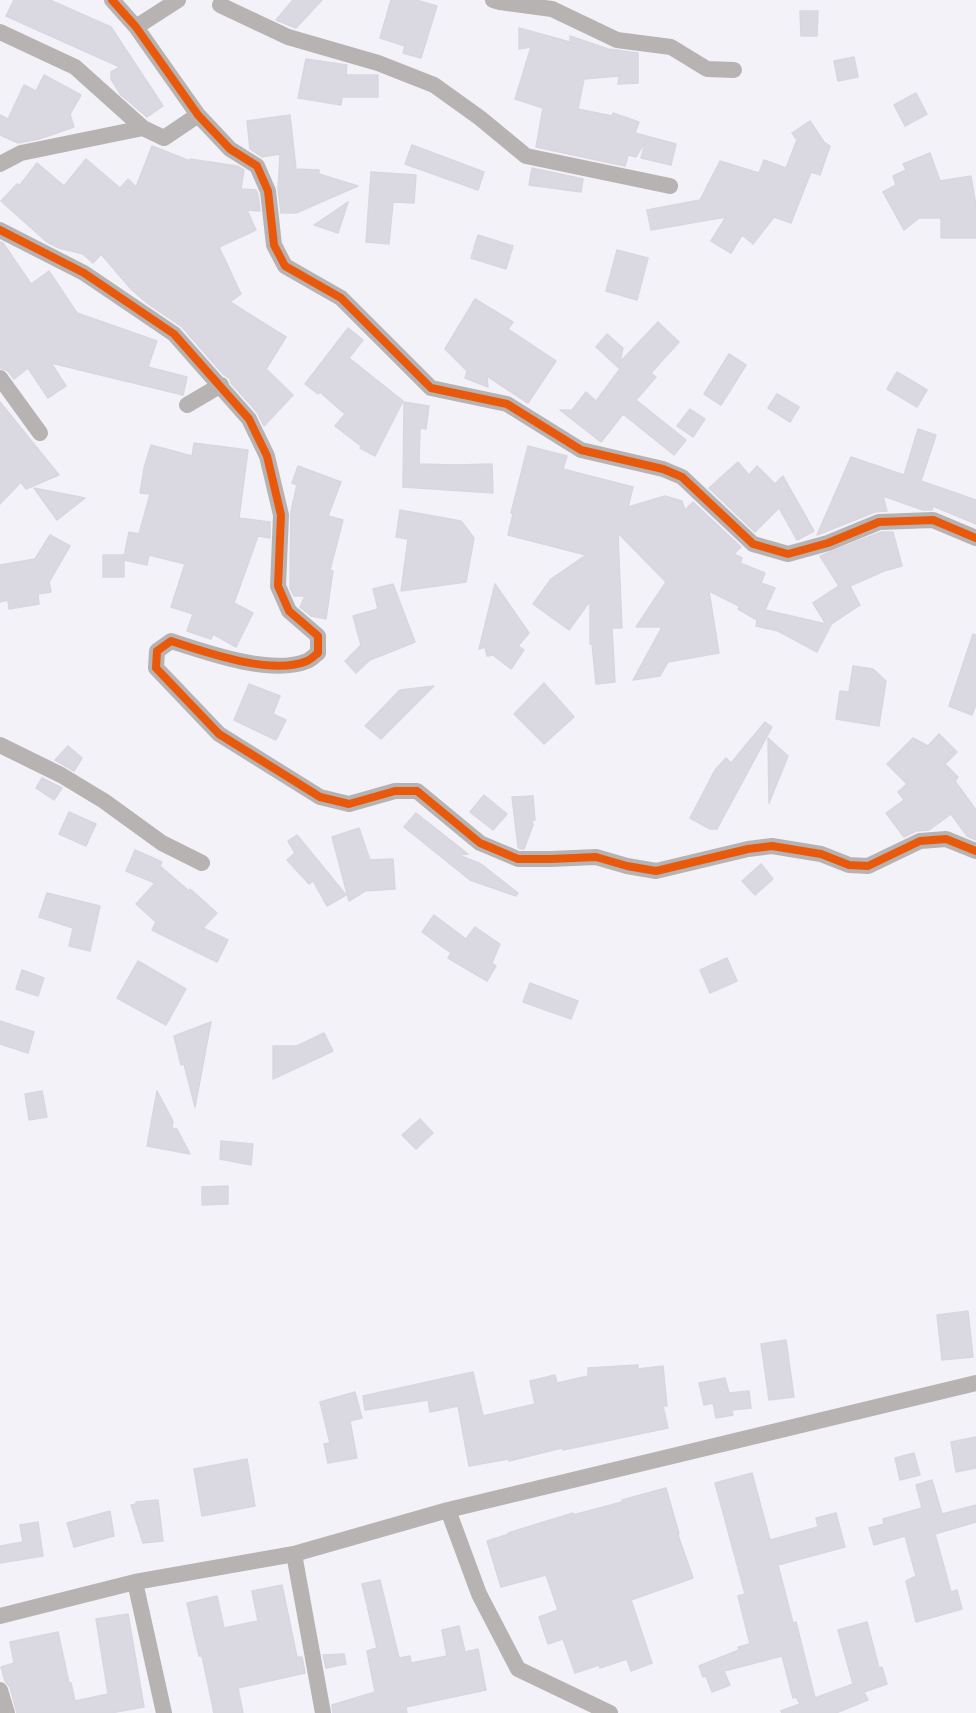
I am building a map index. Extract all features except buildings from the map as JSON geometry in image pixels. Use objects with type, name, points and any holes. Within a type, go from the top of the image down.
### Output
[{"type":"street","points":[[112,0],[136,27],[198,115],[230,149],[257,166],[268,191],[274,245],[285,266],[341,298],[431,388],[507,404],[581,450],[663,469],[682,477],[753,544],[788,554],[828,543],[879,522],[933,520],[976,538]]},
{"type":"street","points":[[136,27],[178,0]]},
{"type":"street","points":[[493,0],[552,9],[618,40],[671,47],[707,69],[734,70]]},
{"type":"street","points":[[218,2],[288,37],[378,63],[434,85],[480,118],[526,156],[670,186]]},
{"type":"street","points":[[0,32],[75,67],[143,128],[164,138],[198,115]]},
{"type":"street","points":[[0,164],[21,153],[143,128]]},
{"type":"street","points":[[0,230],[84,273],[174,334],[249,418],[267,456],[281,515],[278,586],[289,611],[318,636],[318,653],[307,661],[278,666],[225,658],[171,641],[157,651],[156,668],[219,734],[320,796],[349,804],[395,791],[417,791],[480,843],[518,859],[596,856],[627,866],[656,871],[748,849],[771,846],[821,854],[849,865],[868,866],[920,841],[945,839],[976,851]]},
{"type":"street","points":[[0,378],[40,433]]},
{"type":"street","points":[[187,405],[221,385]]},
{"type":"street","points":[[0,745],[61,775],[104,801],[162,843],[202,863]]},
{"type":"street","points":[[0,1616],[135,1582],[294,1554],[448,1510],[976,1383]]},
{"type":"street","points":[[448,1510],[479,1594],[518,1669],[610,1713]]},
{"type":"street","points":[[294,1554],[323,1713]]},
{"type":"street","points":[[135,1582],[164,1713]]},
{"type":"street","points":[[0,1690],[7,1713]]},
{"type":"cycle path","points":[[112,0],[136,27],[198,115],[230,149],[257,166],[268,191],[274,245],[285,266],[341,298],[431,388],[507,404],[581,450],[663,469],[682,477],[753,544],[788,554],[828,543],[879,522],[933,520],[976,538]]},
{"type":"cycle path","points":[[0,230],[84,273],[174,334],[249,419],[267,456],[281,515],[278,586],[289,611],[318,636],[318,653],[307,661],[276,666],[239,661],[171,641],[157,651],[156,668],[219,734],[320,797],[349,804],[395,791],[417,791],[480,843],[518,859],[596,857],[656,871],[748,849],[772,846],[821,854],[849,865],[868,866],[920,841],[946,839],[976,851]]}]
